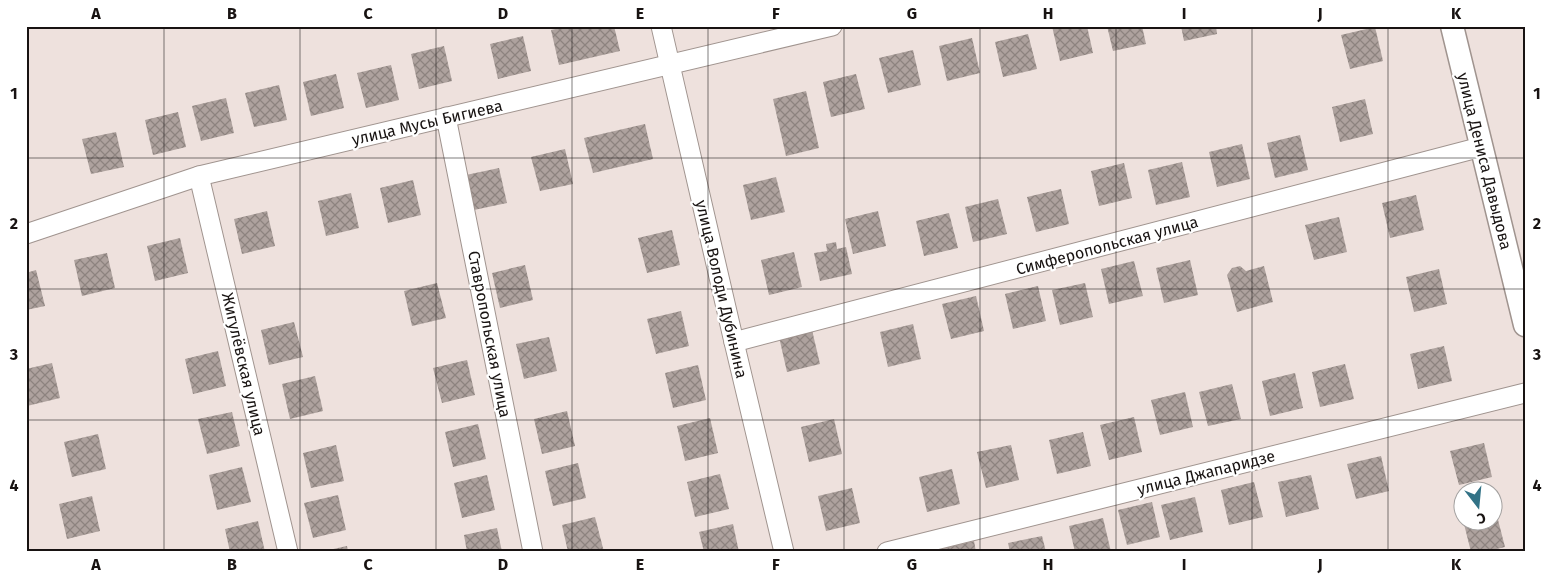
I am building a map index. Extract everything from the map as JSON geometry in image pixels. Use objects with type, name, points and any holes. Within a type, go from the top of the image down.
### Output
[{"type":"street","name":"улица Володи Дубинина","points":[[661,26],[784,552]]},
{"type":"street","name":"улица Мусы Бигиева","points":[[26,234],[199,176],[832,26]]},
{"type":"street","name":"улица Дениса Давыдова","points":[[1452,26],[1481,147],[1521,290],[1525,325]]},
{"type":"street","name":"Ставропольская улица","points":[[446,117],[533,552]]},
{"type":"street","name":"Симферопольская улица","points":[[734,342],[1481,147]]},
{"type":"street","name":"Жигулёвская улица","points":[[199,176],[288,552]]},
{"type":"street","name":"улица Джапаридзе","points":[[887,552],[1525,393]]},
{"type":"building","points":[[569,26],[614,26],[620,51],[559,65],[551,30]]},
{"type":"building","points":[[1052,26],[1087,26],[1093,53],[1060,61]]},
{"type":"building","points":[[1107,26],[1142,26],[1146,44],[1113,51]]},
{"type":"building","points":[[1181,26],[1216,26],[1217,34],[1184,41]]},
{"type":"building","points":[[1375,27],[1383,61],[1350,69],[1341,35]]},
{"type":"building","points":[[1028,34],[1037,69],[1003,77],[995,42]]},
{"type":"building","points":[[523,36],[531,71],[498,79],[490,44]]},
{"type":"building","points":[[972,38],[980,73],[947,81],[939,46]]},
{"type":"building","points":[[444,46],[452,81],[419,89],[411,54]]},
{"type":"building","points":[[913,50],[921,85],[888,93],[879,58]]},
{"type":"building","points":[[391,65],[399,100],[366,108],[357,73]]},
{"type":"building","points":[[336,74],[344,108],[311,116],[303,82]]},
{"type":"building","points":[[856,74],[865,109],[831,117],[823,82]]},
{"type":"building","points":[[279,85],[287,120],[254,127],[245,93]]},
{"type":"building","points":[[806,91],[819,148],[786,156],[773,99]]},
{"type":"building","points":[[226,98],[234,133],[201,141],[192,106]]},
{"type":"building","points":[[1365,99],[1373,134],[1340,142],[1332,107]]},
{"type":"building","points":[[178,112],[186,147],[153,155],[145,120]]},
{"type":"building","points":[[645,124],[653,159],[593,173],[584,138]]},
{"type":"building","points":[[116,132],[124,167],[91,174],[82,139]]},
{"type":"building","points":[[1300,135],[1308,170],[1275,178],[1267,143]]},
{"type":"building","points":[[1242,144],[1250,179],[1217,187],[1209,152]]},
{"type":"building","points":[[565,149],[573,184],[540,191],[531,157]]},
{"type":"building","points":[[1182,162],[1190,197],[1156,205],[1148,170]]},
{"type":"building","points":[[1124,163],[1132,198],[1099,206],[1091,171]]},
{"type":"building","points":[[499,168],[507,203],[474,210],[466,175]]},
{"type":"building","points":[[776,177],[785,212],[751,220],[743,185]]},
{"type":"building","points":[[413,180],[421,215],[388,223],[380,188]]},
{"type":"building","points":[[1061,189],[1069,224],[1036,232],[1027,197]]},
{"type":"building","points":[[351,193],[359,228],[326,236],[318,201]]},
{"type":"building","points":[[1416,195],[1424,230],[1390,238],[1382,203]]},
{"type":"building","points":[[998,199],[1007,234],[973,242],[965,207]]},
{"type":"building","points":[[267,211],[275,246],[242,254],[234,219]]},
{"type":"building","points":[[878,211],[886,246],[853,254],[845,219]]},
{"type":"building","points":[[949,213],[958,248],[924,256],[916,221]]},
{"type":"building","points":[[1339,217],[1347,252],[1314,260],[1305,225]]},
{"type":"building","points":[[672,230],[680,265],[647,273],[638,238]]},
{"type":"building","points":[[180,238],[188,273],[155,281],[147,246]]},
{"type":"building","points":[[836,242],[837,249],[846,247],[852,274],[820,281],[814,253],[827,251],[826,244]]},
{"type":"building","points":[[794,252],[802,287],[769,295],[761,260]]},
{"type":"building","points":[[107,253],[115,288],[82,296],[74,260]]},
{"type":"building","points":[[1190,260],[1198,295],[1164,303],[1156,268]]},
{"type":"building","points":[[1134,261],[1143,296],[1109,304],[1101,269]]},
{"type":"building","points":[[525,265],[533,300],[500,308],[492,273]]},
{"type":"building","points":[[1240,266],[1246,271],[1264,266],[1273,302],[1237,312],[1227,275],[1232,268]]},
{"type":"building","points":[[1439,269],[1447,304],[1414,312],[1406,277]]},
{"type":"building","points":[[36,270],[45,306],[26,310],[26,273]]},
{"type":"building","points":[[437,283],[446,318],[412,326],[404,291]]},
{"type":"building","points":[[1085,283],[1093,317],[1060,325],[1052,290]]},
{"type":"building","points":[[1038,286],[1046,321],[1013,329],[1005,294]]},
{"type":"building","points":[[976,296],[984,331],[951,339],[942,304]]},
{"type":"building","points":[[681,311],[689,346],[656,354],[647,319]]},
{"type":"building","points":[[294,322],[303,357],[269,365],[261,330]]},
{"type":"building","points":[[913,324],[921,359],[888,367],[880,332]]},
{"type":"building","points":[[812,330],[820,364],[787,372],[779,337]]},
{"type":"building","points":[[549,337],[557,371],[524,379],[516,344]]},
{"type":"building","points":[[1444,346],[1452,381],[1418,389],[1410,354]]},
{"type":"building","points":[[218,351],[226,386],[193,394],[185,359]]},
{"type":"building","points":[[467,360],[475,395],[442,403],[433,368]]},
{"type":"building","points":[[52,363],[60,398],[27,406],[26,369]]},
{"type":"building","points":[[1345,364],[1354,399],[1320,407],[1312,372]]},
{"type":"building","points":[[698,365],[706,400],[673,408],[665,373]]},
{"type":"building","points":[[1295,373],[1303,408],[1270,416],[1262,381]]},
{"type":"building","points":[[315,376],[323,411],[290,419],[282,384]]},
{"type":"building","points":[[1232,384],[1241,419],[1208,426],[1199,392]]},
{"type":"building","points":[[1185,392],[1193,427],[1160,435],[1151,400]]},
{"type":"building","points":[[567,411],[575,446],[542,454],[534,419]]},
{"type":"building","points":[[232,412],[240,446],[207,454],[198,419]]},
{"type":"building","points":[[1134,417],[1142,452],[1109,460],[1100,425]]},
{"type":"building","points":[[710,418],[718,453],[685,461],[677,426]]},
{"type":"building","points":[[834,419],[842,454],[809,462],[801,427]]},
{"type":"building","points":[[478,424],[486,459],[453,467],[445,432]]},
{"type":"building","points":[[1083,432],[1091,466],[1057,474],[1049,440]]},
{"type":"building","points":[[98,434],[106,469],[72,477],[64,442]]},
{"type":"building","points":[[1484,443],[1492,477],[1480,480],[1458,480],[1450,451]]},
{"type":"building","points":[[336,445],[344,481],[311,488],[303,453]]},
{"type":"building","points":[[1011,445],[1019,480],[986,488],[977,452]]},
{"type":"building","points":[[1381,456],[1389,491],[1356,499],[1347,464]]},
{"type":"building","points":[[578,463],[586,498],[553,506],[545,471]]},
{"type":"building","points":[[242,467],[251,502],[217,510],[209,475]]},
{"type":"building","points":[[952,469],[960,504],[927,512],[919,477]]},
{"type":"building","points":[[720,474],[729,509],[695,517],[687,482]]},
{"type":"building","points":[[487,475],[495,510],[462,518],[454,483]]},
{"type":"building","points":[[1311,475],[1319,509],[1286,517],[1278,482]]},
{"type":"building","points":[[1254,482],[1263,517],[1229,525],[1221,490]]},
{"type":"building","points":[[852,488],[860,523],[826,531],[818,496]]},
{"type":"building","points":[[338,495],[346,530],[313,538],[304,503]]},
{"type":"building","points":[[92,496],[100,531],[67,539],[59,504]]},
{"type":"building","points":[[1195,497],[1203,532],[1170,540],[1161,505]]},
{"type":"building","points":[[1152,502],[1160,537],[1127,545],[1118,510]]},
{"type":"building","points":[[595,517],[604,552],[568,552],[562,525]]},
{"type":"building","points":[[1103,518],[1111,552],[1075,552],[1069,526]]},
{"type":"building","points":[[258,521],[265,552],[230,552],[225,529]]},
{"type":"building","points":[[733,524],[739,552],[704,552],[699,532]]},
{"type":"building","points":[[497,528],[502,552],[467,552],[464,535]]},
{"type":"building","points":[[1466,530],[1501,530],[1505,547],[1484,552],[1471,552]]},
{"type":"building","points":[[1042,536],[1046,552],[1010,552],[1008,543]]},
{"type":"building","points":[[974,541],[976,552],[941,552],[940,549]]},
{"type":"building","points":[[347,546],[348,552],[324,552],[324,551]]}]
